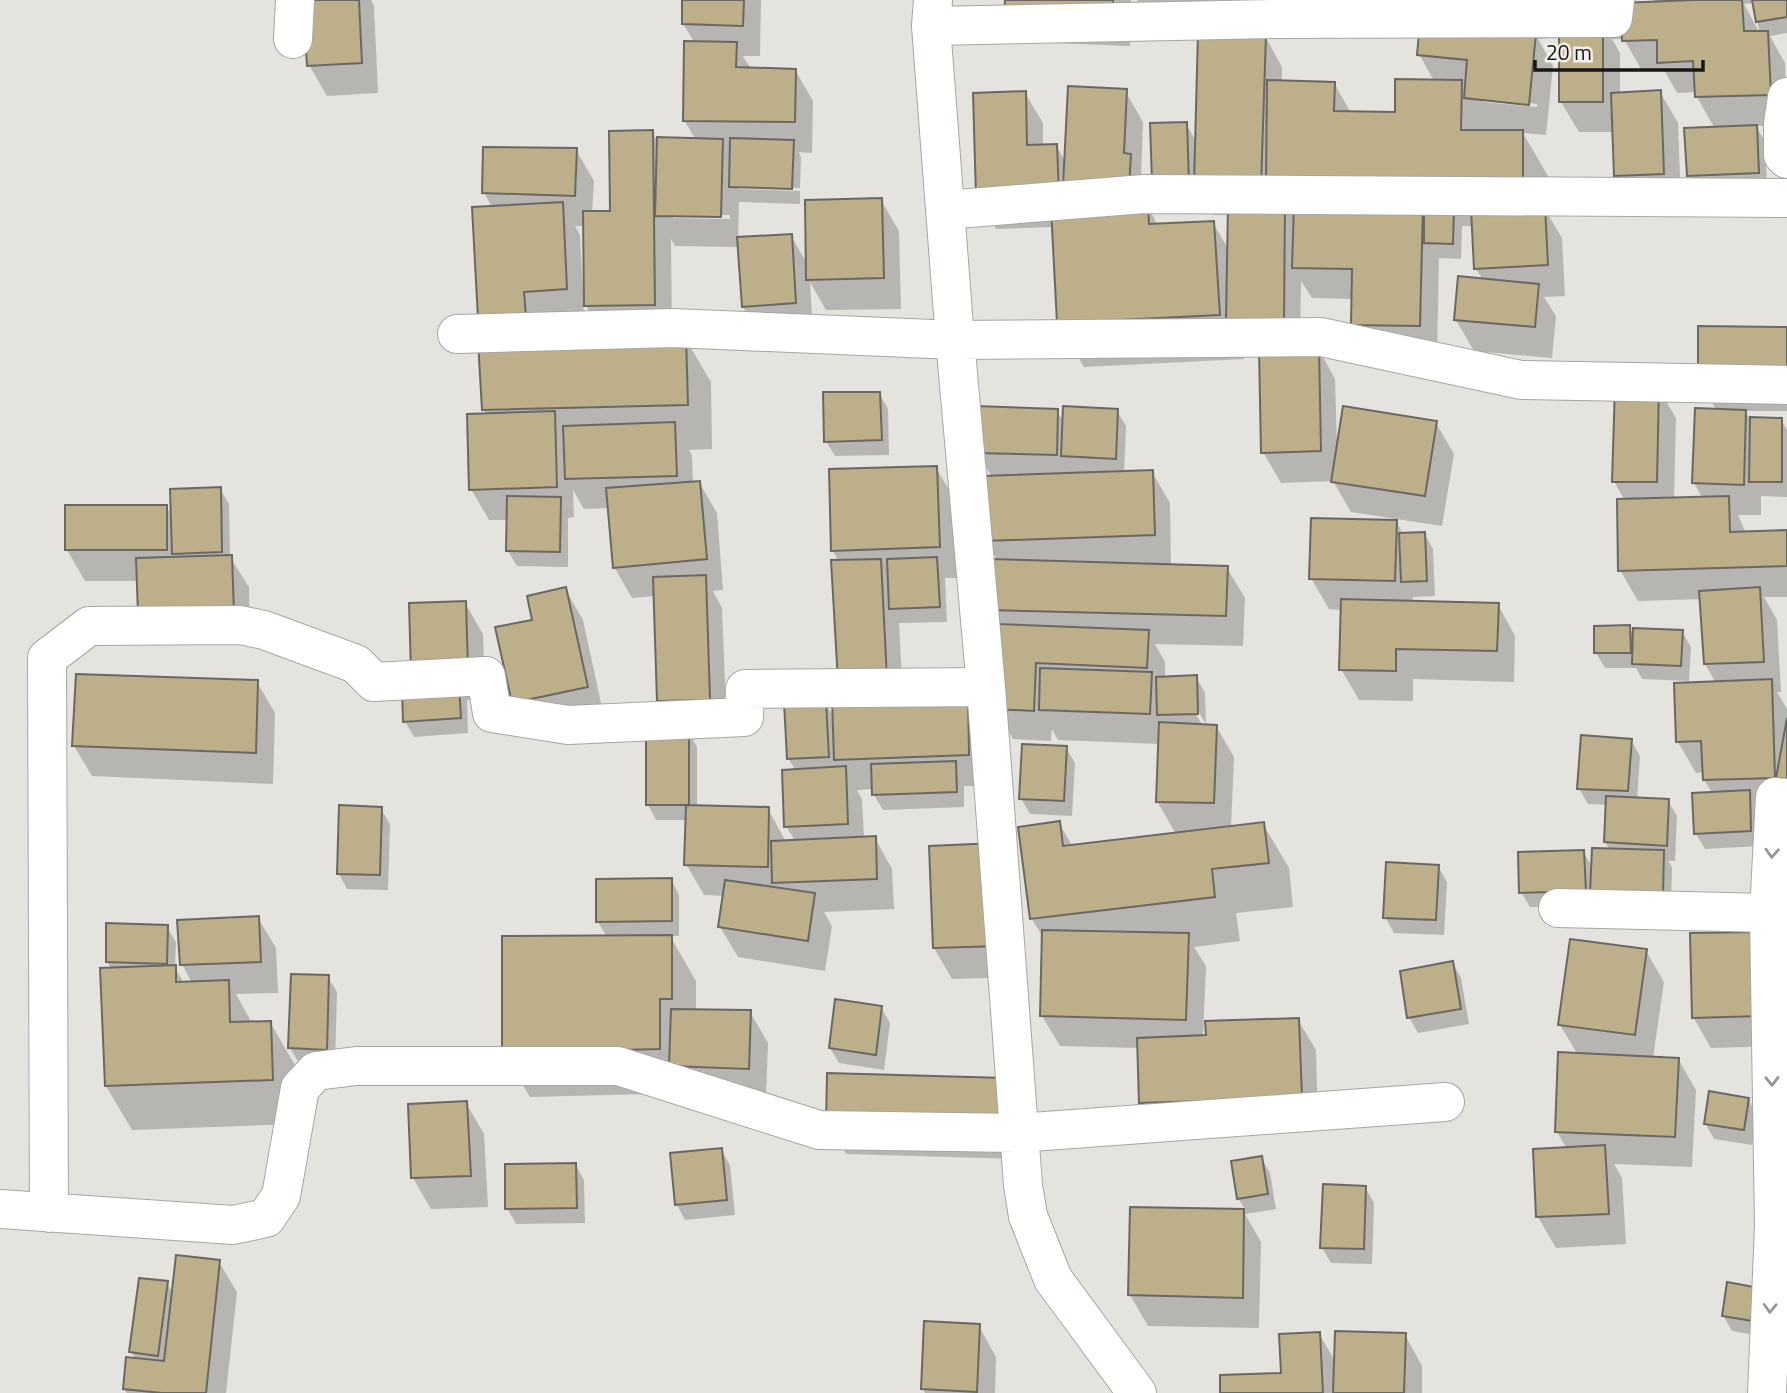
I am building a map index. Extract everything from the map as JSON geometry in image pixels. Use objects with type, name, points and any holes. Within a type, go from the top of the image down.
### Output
[{"type":"street","points":[[293,39],[295,0]]},
{"type":"street","points":[[1137,1393],[1053,1279],[1028,1216],[1018,1133],[986,687],[955,340],[932,13],[1272,19],[1613,18],[1615,0]]},
{"type":"street","points":[[1787,97],[1783,124],[1783,155],[1787,159]]},
{"type":"street","points":[[945,210],[1144,194],[1787,198]]},
{"type":"street","points":[[457,334],[673,328],[955,340],[1321,337],[1521,380],[1787,385]]},
{"type":"street","points":[[49,1213],[47,658],[89,626],[240,625],[264,630],[356,664],[374,682],[486,676],[492,713],[568,725],[744,717],[745,689],[986,687]]},
{"type":"street","points":[[1767,1393],[1774,1226],[1769,913],[1775,797],[1787,798]]},
{"type":"street","points":[[1558,908],[1769,913]]},
{"type":"street","points":[[0,1209],[233,1225],[266,1218],[281,1196],[300,1088],[316,1071],[356,1066],[618,1066],[819,1130],[1018,1133],[1445,1102]]},
{"type":"building","points":[[303,0],[359,0],[362,63],[307,66]]},
{"type":"building","points":[[682,0],[744,0],[743,26],[682,24]]},
{"type":"building","points":[[1005,0],[1113,0],[1113,16],[1004,12]]},
{"type":"building","points":[[1742,0],[1744,31],[1768,31],[1771,95],[1695,97],[1693,61],[1657,63],[1657,40],[1622,41],[1621,3]]},
{"type":"building","points":[[1752,0],[1787,0],[1787,17],[1756,22]]},
{"type":"building","points":[[1559,20],[1603,20],[1603,102],[1559,102]]},
{"type":"building","points":[[1420,21],[1536,33],[1529,105],[1464,98],[1467,60],[1417,55]]},
{"type":"building","points":[[1198,32],[1266,34],[1261,186],[1194,185]]},
{"type":"building","points":[[684,41],[737,42],[736,67],[796,69],[795,122],[683,121]]},
{"type":"building","points":[[1395,79],[1462,80],[1461,130],[1523,130],[1523,184],[1266,180],[1267,80],[1335,82],[1334,111],[1395,112]]},
{"type":"building","points":[[1068,86],[1127,89],[1124,153],[1131,154],[1129,189],[1063,186]]},
{"type":"building","points":[[1661,90],[1664,174],[1614,176],[1611,93]]},
{"type":"building","points":[[1026,91],[1027,145],[1057,144],[1059,196],[976,198],[973,93]]},
{"type":"building","points":[[1187,122],[1189,181],[1152,182],[1150,123]]},
{"type":"building","points":[[1757,125],[1759,173],[1687,176],[1684,128]]},
{"type":"building","points":[[653,130],[655,305],[584,306],[583,211],[610,211],[609,131]]},
{"type":"building","points":[[657,137],[723,139],[721,217],[655,216]]},
{"type":"building","points":[[730,138],[794,140],[792,189],[729,187]]},
{"type":"building","points":[[483,147],[577,148],[575,196],[482,193]]},
{"type":"building","points":[[882,198],[884,278],[806,280],[805,200]]},
{"type":"building","points":[[563,202],[567,289],[524,292],[526,317],[478,319],[472,207]]},
{"type":"building","points":[[1228,202],[1285,203],[1284,322],[1226,321]]},
{"type":"building","points":[[1294,202],[1423,204],[1420,326],[1351,325],[1352,269],[1292,268]]},
{"type":"building","points":[[1148,204],[1149,224],[1214,221],[1220,315],[1057,323],[1051,208]]},
{"type":"building","points":[[1545,205],[1548,265],[1474,269],[1471,209]]},
{"type":"building","points":[[1424,206],[1454,207],[1453,244],[1424,243]]},
{"type":"building","points":[[792,234],[796,303],[742,307],[737,237]]},
{"type":"building","points":[[1458,276],[1539,284],[1535,327],[1454,320]]},
{"type":"building","points":[[1698,326],[1787,327],[1787,381],[1698,380]]},
{"type":"building","points":[[686,336],[688,405],[482,410],[478,341]]},
{"type":"building","points":[[1319,346],[1321,451],[1261,453],[1259,348]]},
{"type":"building","points":[[1615,385],[1659,386],[1657,482],[1612,482]]},
{"type":"building","points":[[823,392],[880,392],[882,440],[824,442]]},
{"type":"building","points":[[976,406],[1058,409],[1057,455],[975,453]]},
{"type":"building","points":[[1063,406],[1118,409],[1116,459],[1061,456]]},
{"type":"building","points":[[1343,406],[1437,421],[1425,496],[1331,482]]},
{"type":"building","points":[[1695,408],[1746,410],[1744,485],[1692,483]]},
{"type":"building","points":[[555,411],[557,487],[469,490],[467,414]]},
{"type":"building","points":[[1750,417],[1782,418],[1782,482],[1749,482]]},
{"type":"building","points":[[675,422],[677,476],[565,479],[563,426]]},
{"type":"building","points":[[937,466],[940,547],[831,551],[829,469]]},
{"type":"building","points":[[1153,470],[1155,535],[984,541],[982,476]]},
{"type":"building","points":[[700,481],[707,559],[613,568],[606,488]]},
{"type":"building","points":[[221,487],[222,552],[172,554],[170,489]]},
{"type":"building","points":[[507,496],[561,497],[560,552],[506,551]]},
{"type":"building","points":[[1729,496],[1730,532],[1787,530],[1787,566],[1618,571],[1617,499]]},
{"type":"building","points":[[65,505],[167,505],[167,550],[65,550]]},
{"type":"building","points":[[1311,518],[1397,520],[1395,581],[1309,579]]},
{"type":"building","points":[[1425,532],[1427,581],[1401,582],[1399,533]]},
{"type":"building","points":[[232,555],[234,613],[138,615],[136,558]]},
{"type":"building","points":[[937,557],[940,607],[889,609],[887,559]]},
{"type":"building","points":[[881,559],[887,679],[838,682],[831,560]]},
{"type":"building","points":[[990,559],[1228,566],[1226,616],[988,610]]},
{"type":"building","points":[[706,575],[710,700],[657,701],[653,577]]},
{"type":"building","points":[[566,587],[588,687],[512,703],[495,627],[532,620],[527,596]]},
{"type":"building","points":[[1760,587],[1764,662],[1704,664],[1699,591]]},
{"type":"building","points":[[1341,599],[1499,603],[1497,651],[1396,649],[1396,671],[1339,670]]},
{"type":"building","points":[[466,601],[468,669],[411,672],[409,603]]},
{"type":"building","points":[[997,624],[1149,630],[1147,668],[1036,663],[1034,711],[993,709]]},
{"type":"building","points":[[1630,625],[1631,653],[1594,653],[1594,626]]},
{"type":"building","points":[[1633,628],[1683,630],[1681,666],[1632,664]]},
{"type":"building","points":[[1040,668],[1152,672],[1150,714],[1039,710]]},
{"type":"building","points":[[76,674],[258,680],[256,753],[72,746]]},
{"type":"building","points":[[1197,675],[1198,714],[1157,715],[1156,677]]},
{"type":"building","points":[[1772,679],[1775,778],[1703,780],[1701,741],[1676,742],[1674,683]]},
{"type":"building","points":[[459,684],[461,718],[403,722],[402,687]]},
{"type":"building","points":[[968,692],[969,755],[834,760],[832,698]]},
{"type":"building","points":[[826,700],[829,757],[787,759],[784,702]]},
{"type":"building","points":[[1787,718],[1787,779],[1776,778]]},
{"type":"building","points":[[1159,722],[1217,725],[1214,803],[1156,802]]},
{"type":"building","points":[[646,730],[689,730],[689,805],[646,805]]},
{"type":"building","points":[[1581,735],[1632,739],[1628,791],[1577,789]]},
{"type":"building","points":[[1022,744],[1067,746],[1064,801],[1019,799]]},
{"type":"building","points":[[956,761],[957,792],[872,795],[871,764]]},
{"type":"building","points":[[846,766],[848,824],[784,827],[782,770]]},
{"type":"building","points":[[1750,790],[1751,831],[1694,834],[1692,793]]},
{"type":"building","points":[[1606,796],[1669,799],[1667,846],[1604,842]]},
{"type":"building","points":[[339,805],[382,807],[380,875],[337,874]]},
{"type":"building","points":[[686,805],[769,807],[768,867],[684,865]]},
{"type":"building","points":[[1060,821],[1063,846],[1264,822],[1269,863],[1212,869],[1215,897],[1030,919],[1018,827]]},
{"type":"building","points":[[876,836],[877,879],[772,883],[771,841]]},
{"type":"building","points":[[996,843],[1000,946],[933,948],[929,846]]},
{"type":"building","points":[[1592,848],[1664,850],[1663,895],[1590,893]]},
{"type":"building","points":[[1584,850],[1586,891],[1519,893],[1518,852]]},
{"type":"building","points":[[1386,862],[1439,865],[1436,920],[1383,918]]},
{"type":"building","points":[[672,878],[672,921],[596,922],[596,879]]},
{"type":"building","points":[[725,880],[815,893],[808,941],[718,927]]},
{"type":"building","points":[[259,916],[261,962],[180,965],[177,920]]},
{"type":"building","points":[[106,923],[168,925],[167,964],[106,962]]},
{"type":"building","points":[[1042,930],[1189,933],[1186,1020],[1040,1016]]},
{"type":"building","points":[[1758,932],[1761,1016],[1692,1018],[1690,933]]},
{"type":"building","points":[[672,935],[672,999],[660,999],[660,1049],[502,1053],[502,936]]},
{"type":"building","points":[[1570,939],[1647,949],[1635,1035],[1558,1025]]},
{"type":"building","points":[[1453,961],[1461,1009],[1407,1018],[1400,971]]},
{"type":"building","points":[[176,965],[176,982],[229,980],[230,1022],[271,1021],[273,1080],[105,1086],[100,968]]},
{"type":"building","points":[[291,974],[329,975],[327,1050],[288,1048]]},
{"type":"building","points":[[835,999],[882,1006],[876,1055],[829,1048]]},
{"type":"building","points":[[671,1009],[751,1010],[749,1069],[669,1066]]},
{"type":"building","points":[[1299,1018],[1302,1098],[1139,1103],[1137,1038],[1206,1035],[1205,1021]]},
{"type":"building","points":[[1558,1052],[1679,1058],[1675,1137],[1555,1132]]},
{"type":"building","points":[[827,1073],[1005,1078],[1004,1128],[826,1124]]},
{"type":"building","points":[[1709,1091],[1749,1098],[1744,1130],[1704,1124]]},
{"type":"building","points":[[467,1101],[471,1176],[411,1178],[408,1104]]},
{"type":"building","points":[[1605,1145],[1609,1214],[1536,1217],[1533,1149]]},
{"type":"building","points":[[722,1148],[727,1200],[675,1205],[670,1153]]},
{"type":"building","points":[[1262,1156],[1268,1194],[1237,1199],[1231,1161]]},
{"type":"building","points":[[576,1163],[577,1208],[505,1209],[505,1164]]},
{"type":"building","points":[[1323,1184],[1366,1186],[1364,1249],[1320,1248]]},
{"type":"building","points":[[1130,1207],[1244,1209],[1243,1298],[1128,1295]]},
{"type":"building","points":[[176,1255],[220,1260],[206,1393],[162,1393],[123,1389],[126,1357],[164,1361]]},
{"type":"building","points":[[139,1278],[168,1281],[158,1356],[129,1352]]},
{"type":"building","points":[[1727,1282],[1765,1289],[1759,1322],[1722,1316]]},
{"type":"building","points":[[924,1321],[980,1324],[977,1392],[921,1389]]},
{"type":"building","points":[[1335,1331],[1406,1333],[1404,1393],[1333,1393]]},
{"type":"building","points":[[1320,1332],[1323,1393],[1220,1393],[1220,1375],[1281,1373],[1279,1334]]}]
